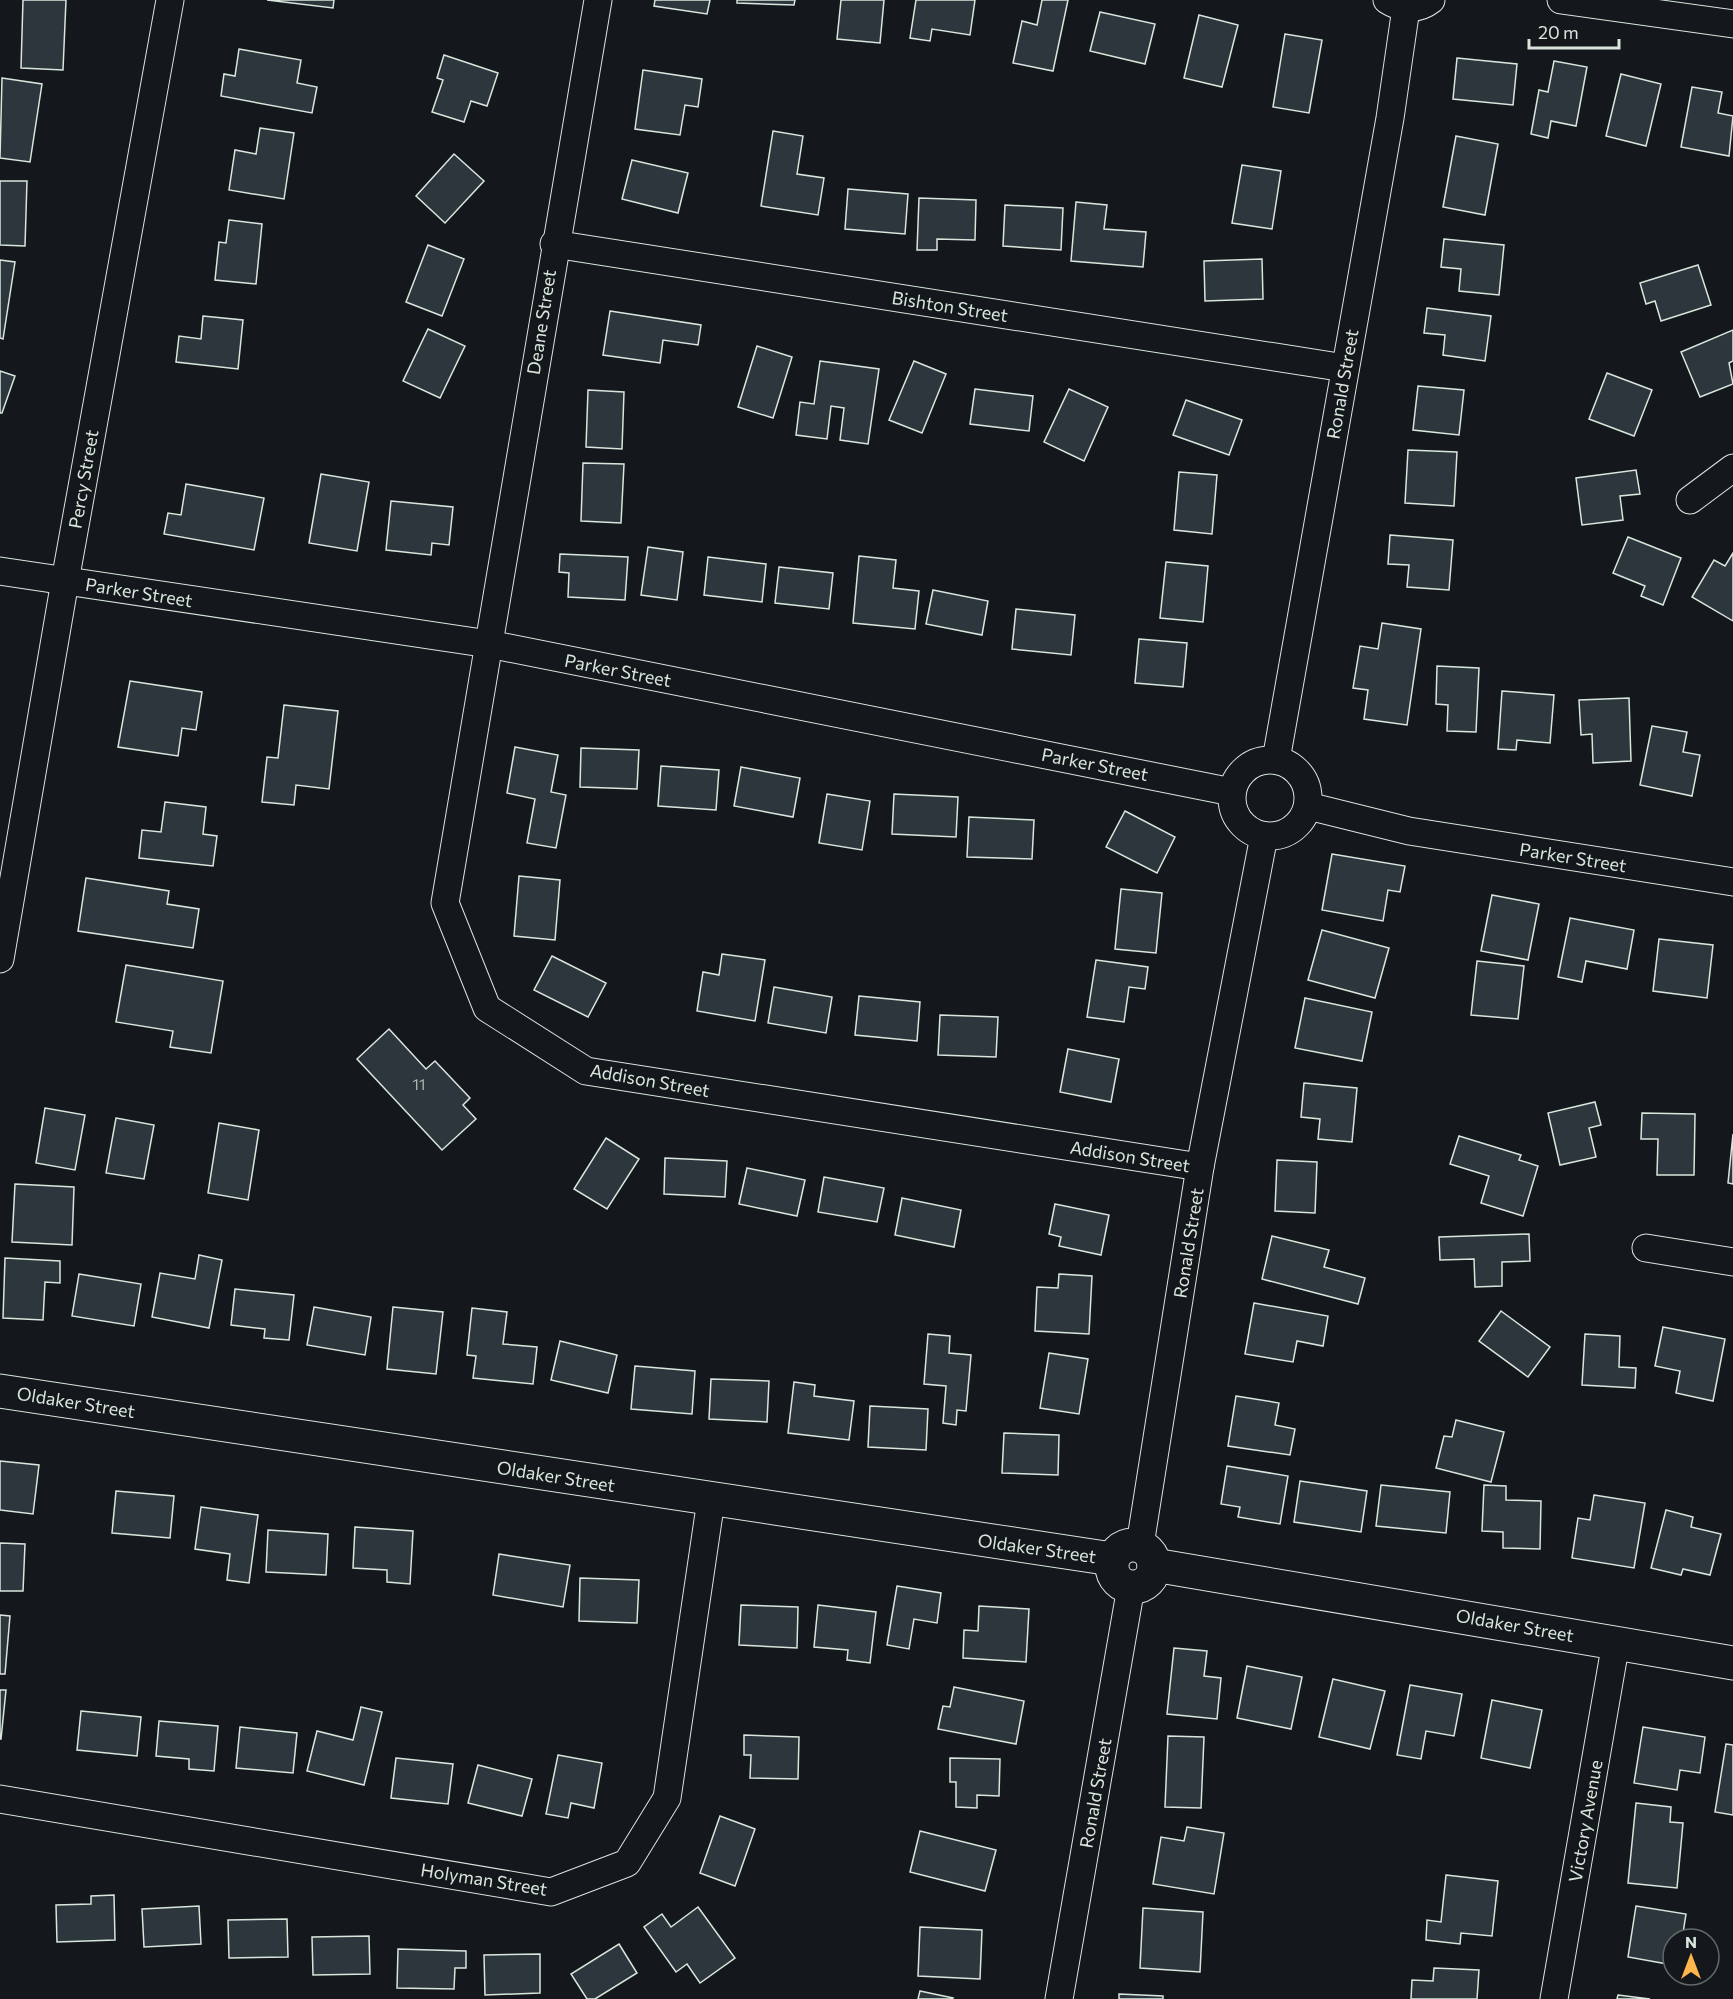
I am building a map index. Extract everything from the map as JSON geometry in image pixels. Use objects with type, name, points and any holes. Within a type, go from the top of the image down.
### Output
[{"type":"street","name":"Percy Street","points":[[0,959],[65,581],[170,0]]},
{"type":"street","name":"Deane Street","points":[[489,644],[554,244],[598,0]]},
{"type":"street","points":[[1561,0],[1733,24]]},
{"type":"street","name":"Ronald Street","points":[[1276,760],[1390,118],[1408,3]]},
{"type":"street","name":"Bishton Street","points":[[554,244],[1345,368]]},
{"type":"street","points":[[1690,500],[1733,468]]},
{"type":"street","name":"Parker Street","points":[[0,571],[489,644],[1232,792]]},
{"type":"street","name":"Addison Street","points":[[489,644],[444,903],[487,1008],[586,1071],[1200,1167]]},
{"type":"street","points":[[1264,760],[1276,760],[1298,771],[1307,788],[1308,806],[1297,827],[1287,833],[1264,836],[1252,832],[1239,820],[1232,804],[1232,792],[1243,771],[1264,760]]},
{"type":"street","name":"Parker Street","points":[[1308,806],[1409,831],[1733,882]]},
{"type":"street","name":"Ronald Street","points":[[1135,1556],[1200,1167],[1264,836]]},
{"type":"street","points":[[1646,1248],[1733,1263]]},
{"type":"street","name":"Oldaker Street","points":[[0,1391],[711,1500],[1135,1556],[1733,1663]]},
{"type":"street","name":"Holyman Street","points":[[0,1799],[551,1892],[627,1863],[667,1798],[711,1500]]},
{"type":"street","points":[[1131,1587],[1139,1586],[1151,1578],[1135,1556]]},
{"type":"street","name":"Ronald Street","points":[[1059,1999],[1131,1587]]},
{"type":"street","name":"Victory Avenue","points":[[1554,1999],[1616,1642]]},
{"type":"building","points":[[23,0],[66,0],[63,70],[21,68]]},
{"type":"building","points":[[267,0],[334,0],[333,8]]},
{"type":"building","points":[[655,0],[710,0],[707,14],[654,6]]},
{"type":"building","points":[[737,0],[795,0],[794,5],[737,3]]},
{"type":"building","points":[[841,0],[884,0],[880,43],[837,39]]},
{"type":"building","points":[[916,0],[975,0],[970,35],[932,29],[930,41],[910,38]]},
{"type":"building","points":[[1042,0],[1068,0],[1053,71],[1013,63],[1022,21],[1037,25]]},
{"type":"building","points":[[1100,12],[1155,24],[1145,64],[1090,51]]},
{"type":"building","points":[[1199,15],[1238,25],[1222,87],[1184,78]]},
{"type":"building","points":[[1285,34],[1322,40],[1309,113],[1273,107]]},
{"type":"building","points":[[239,49],[301,60],[297,83],[317,87],[312,113],[221,96],[224,74],[235,76]]},
{"type":"building","points":[[444,55],[498,73],[487,106],[471,101],[464,122],[432,112],[443,80],[437,78]]},
{"type":"building","points":[[1457,58],[1517,64],[1513,105],[1453,99]]},
{"type":"building","points":[[1554,61],[1587,67],[1576,126],[1551,121],[1548,138],[1531,134],[1539,90],[1548,92]]},
{"type":"building","points":[[643,70],[702,79],[698,107],[685,105],[680,135],[635,129]]},
{"type":"building","points":[[1621,74],[1661,84],[1646,146],[1606,136]]},
{"type":"building","points":[[2,78],[42,84],[30,162],[0,158]]},
{"type":"building","points":[[1692,87],[1722,92],[1718,113],[1733,116],[1729,156],[1681,147]]},
{"type":"building","points":[[260,128],[294,133],[284,199],[229,190],[235,150],[256,154]]},
{"type":"building","points":[[773,131],[803,136],[797,174],[824,178],[818,215],[761,206]]},
{"type":"building","points":[[1456,136],[1498,144],[1485,215],[1443,207]]},
{"type":"building","points":[[454,154],[484,181],[445,223],[416,196]]},
{"type":"building","points":[[632,160],[688,173],[678,213],[622,199]]},
{"type":"building","points":[[1242,165],[1281,171],[1272,229],[1232,223]]},
{"type":"building","points":[[0,181],[27,181],[25,246],[0,245]]},
{"type":"building","points":[[848,189],[908,194],[905,234],[845,229]]},
{"type":"building","points":[[919,198],[976,200],[975,240],[937,239],[937,250],[917,250]]},
{"type":"building","points":[[1076,202],[1107,205],[1104,229],[1146,232],[1143,267],[1071,261]]},
{"type":"building","points":[[1005,205],[1063,208],[1061,250],[1003,246]]},
{"type":"building","points":[[229,220],[262,224],[256,284],[215,280],[219,242],[226,243]]},
{"type":"building","points":[[1444,239],[1504,245],[1499,295],[1459,291],[1461,269],[1441,267]]},
{"type":"building","points":[[428,245],[464,259],[442,316],[406,302]]},
{"type":"building","points":[[1262,259],[1263,299],[1205,301],[1204,261]]},
{"type":"building","points":[[0,260],[15,262],[3,339],[0,338]]},
{"type":"building","points":[[1698,265],[1711,305],[1661,321],[1655,301],[1646,304],[1640,283]]},
{"type":"building","points":[[1427,308],[1491,316],[1485,361],[1443,355],[1445,335],[1424,333]]},
{"type":"building","points":[[610,311],[701,325],[698,345],[663,340],[660,363],[603,355]]},
{"type":"building","points":[[203,316],[243,320],[238,369],[176,362],[179,336],[201,339]]},
{"type":"building","points":[[428,329],[465,346],[440,398],[403,381]]},
{"type":"building","points":[[1733,330],[1733,361],[1729,363],[1733,384],[1700,397],[1681,352]]},
{"type":"building","points":[[757,346],[792,357],[773,418],[738,407]]},
{"type":"building","points":[[820,361],[879,369],[868,444],[840,440],[844,408],[831,406],[827,439],[796,435],[800,402],[814,404]]},
{"type":"building","points":[[914,361],[946,374],[922,433],[889,420]]},
{"type":"building","points":[[0,371],[15,376],[2,413],[0,413]]},
{"type":"building","points":[[1607,373],[1652,390],[1634,436],[1589,419]]},
{"type":"building","points":[[1418,386],[1464,390],[1459,435],[1413,430]]},
{"type":"building","points":[[975,389],[1033,396],[1029,431],[970,424]]},
{"type":"building","points":[[1069,389],[1108,407],[1084,461],[1044,442]]},
{"type":"building","points":[[588,390],[624,392],[622,449],[586,447]]},
{"type":"building","points":[[1186,400],[1242,420],[1229,455],[1173,435]]},
{"type":"building","points":[[1408,450],[1457,452],[1454,506],[1405,503]]},
{"type":"building","points":[[583,463],[624,464],[621,523],[581,521]]},
{"type":"building","points":[[1636,470],[1640,494],[1620,496],[1623,520],[1582,525],[1576,478]]},
{"type":"building","points":[[1179,472],[1217,475],[1212,534],[1174,530]]},
{"type":"building","points":[[321,474],[369,482],[357,551],[309,543]]},
{"type":"building","points":[[186,484],[264,498],[254,550],[164,534],[168,513],[181,515]]},
{"type":"building","points":[[391,501],[453,507],[449,545],[432,543],[431,555],[386,550]]},
{"type":"building","points":[[1390,535],[1453,540],[1449,590],[1407,587],[1409,565],[1388,564]]},
{"type":"building","points":[[1628,537],[1681,558],[1663,605],[1641,596],[1645,586],[1613,573]]},
{"type":"building","points":[[648,547],[683,552],[677,600],[641,595]]},
{"type":"building","points":[[1733,553],[1733,621],[1692,597],[1714,560],[1725,566]]},
{"type":"building","points":[[560,554],[628,557],[625,600],[568,597],[569,573],[559,572]]},
{"type":"building","points":[[859,556],[896,560],[893,588],[919,591],[915,629],[853,623]]},
{"type":"building","points":[[708,557],[766,564],[762,602],[704,595]]},
{"type":"building","points":[[1166,562],[1208,566],[1203,622],[1160,618]]},
{"type":"building","points":[[779,567],[833,573],[829,609],[775,603]]},
{"type":"building","points":[[933,590],[988,601],[982,635],[926,624]]},
{"type":"building","points":[[1016,609],[1075,615],[1071,655],[1012,649]]},
{"type":"building","points":[[1382,623],[1421,629],[1407,725],[1364,719],[1368,690],[1353,688],[1360,646],[1378,649]]},
{"type":"building","points":[[1139,639],[1187,643],[1183,687],[1135,683]]},
{"type":"building","points":[[1437,666],[1479,668],[1476,732],[1447,731],[1448,705],[1436,704]]},
{"type":"building","points":[[130,681],[202,692],[196,730],[182,728],[178,756],[118,747]]},
{"type":"building","points":[[1502,691],[1554,695],[1550,743],[1517,740],[1516,750],[1498,749]]},
{"type":"building","points":[[1629,698],[1631,761],[1593,763],[1592,734],[1581,735],[1579,700]]},
{"type":"building","points":[[284,705],[338,711],[329,789],[296,785],[294,805],[262,802],[267,757],[278,758]]},
{"type":"building","points":[[1652,726],[1687,732],[1683,752],[1700,755],[1692,796],[1640,785]]},
{"type":"building","points":[[515,747],[558,755],[551,792],[566,795],[556,848],[527,843],[535,799],[507,793]]},
{"type":"building","points":[[581,748],[639,750],[637,789],[580,787]]},
{"type":"building","points":[[661,766],[719,770],[716,810],[658,806]]},
{"type":"building","points":[[741,767],[800,778],[793,817],[734,806]]},
{"type":"building","points":[[827,794],[870,801],[862,850],[819,843]]},
{"type":"building","points":[[894,794],[958,797],[956,837],[892,834]]},
{"type":"building","points":[[165,802],[206,807],[203,834],[217,836],[213,866],[139,858],[142,830],[161,832]]},
{"type":"building","points":[[1125,811],[1175,837],[1157,873],[1106,847]]},
{"type":"building","points":[[969,817],[1034,820],[1032,859],[967,857]]},
{"type":"building","points":[[1332,854],[1405,866],[1400,892],[1388,890],[1383,921],[1322,910]]},
{"type":"building","points":[[519,876],[560,880],[555,940],[514,936]]},
{"type":"building","points":[[86,878],[169,891],[167,904],[199,909],[193,948],[78,931]]},
{"type":"building","points":[[1121,889],[1162,893],[1156,953],[1115,949]]},
{"type":"building","points":[[1492,895],[1539,904],[1528,960],[1481,951]]},
{"type":"building","points":[[1570,918],[1634,930],[1627,969],[1586,961],[1582,982],[1558,977]]},
{"type":"building","points":[[1322,930],[1389,948],[1375,998],[1308,980]]},
{"type":"building","points":[[1659,939],[1713,945],[1707,998],[1653,991]]},
{"type":"building","points":[[722,954],[765,960],[755,1021],[697,1011],[703,972],[719,975]]},
{"type":"building","points":[[552,956],[606,983],[588,1017],[534,990]]},
{"type":"building","points":[[1096,960],[1148,967],[1145,989],[1129,987],[1124,1022],[1087,1017]]},
{"type":"building","points":[[1477,961],[1524,966],[1518,1019],[1471,1015]]},
{"type":"building","points":[[126,965],[223,981],[211,1053],[170,1047],[173,1031],[116,1022]]},
{"type":"building","points":[[774,987],[832,997],[826,1033],[768,1023]]},
{"type":"building","points":[[859,996],[920,1002],[917,1041],[855,1035]]},
{"type":"building","points":[[1305,998],[1372,1012],[1362,1061],[1295,1048]]},
{"type":"building","points":[[940,1015],[998,1017],[996,1057],[938,1055]]},
{"type":"building","points":[[389,1029],[426,1069],[435,1061],[470,1098],[463,1105],[476,1119],[442,1150],[357,1059]]},
{"type":"building","points":[[1068,1049],[1119,1059],[1111,1102],[1060,1092]]},
{"type":"building","points":[[1304,1083],[1357,1088],[1352,1142],[1318,1139],[1320,1119],[1301,1117]]},
{"type":"building","points":[[1595,1102],[1601,1125],[1589,1128],[1596,1157],[1560,1165],[1548,1113]]},
{"type":"building","points":[[45,1108],[85,1115],[75,1170],[36,1163]]},
{"type":"building","points":[[1642,1113],[1695,1114],[1694,1175],[1657,1175],[1658,1139],[1641,1139]]},
{"type":"building","points":[[116,1118],[154,1125],[144,1179],[106,1173]]},
{"type":"building","points":[[219,1123],[259,1130],[248,1200],[208,1193]]},
{"type":"building","points":[[1733,1134],[1733,1184],[1728,1183]]},
{"type":"building","points":[[1459,1136],[1521,1155],[1519,1160],[1538,1166],[1523,1216],[1481,1203],[1489,1176],[1450,1164]]},
{"type":"building","points":[[606,1138],[639,1159],[607,1209],[574,1189]]},
{"type":"building","points":[[665,1158],[727,1161],[725,1197],[664,1194]]},
{"type":"building","points":[[1277,1160],[1317,1162],[1315,1213],[1275,1211]]},
{"type":"building","points":[[747,1168],[805,1180],[797,1216],[739,1204]]},
{"type":"building","points":[[824,1177],[884,1188],[877,1222],[818,1212]]},
{"type":"building","points":[[15,1184],[74,1187],[72,1245],[12,1242]]},
{"type":"building","points":[[902,1198],[961,1210],[954,1247],[895,1235]]},
{"type":"building","points":[[1055,1204],[1109,1215],[1101,1255],[1059,1246],[1061,1237],[1049,1234]]},
{"type":"building","points":[[1529,1234],[1530,1261],[1502,1262],[1502,1286],[1475,1287],[1474,1259],[1440,1260],[1439,1237]]},
{"type":"building","points":[[1272,1236],[1329,1250],[1324,1267],[1365,1278],[1358,1304],[1262,1279]]},
{"type":"building","points":[[199,1255],[222,1260],[209,1328],[152,1317],[160,1273],[195,1279]]},
{"type":"building","points":[[5,1258],[60,1261],[60,1283],[45,1282],[43,1320],[3,1318]]},
{"type":"building","points":[[79,1274],[141,1284],[134,1326],[72,1316]]},
{"type":"building","points":[[1059,1274],[1092,1276],[1089,1334],[1035,1331],[1037,1287],[1058,1288]]},
{"type":"building","points":[[235,1289],[294,1295],[289,1340],[264,1338],[265,1329],[231,1325]]},
{"type":"building","points":[[1254,1303],[1328,1316],[1323,1346],[1297,1341],[1293,1362],[1245,1354]]},
{"type":"building","points":[[314,1307],[371,1317],[365,1355],[307,1345]]},
{"type":"building","points":[[393,1307],[443,1312],[436,1374],[387,1369]]},
{"type":"building","points":[[472,1308],[507,1312],[503,1344],[537,1347],[533,1384],[473,1378],[476,1356],[467,1355]]},
{"type":"building","points":[[1501,1311],[1550,1347],[1528,1377],[1479,1341]]},
{"type":"building","points":[[1663,1327],[1725,1339],[1713,1401],[1676,1393],[1680,1371],[1655,1366]]},
{"type":"building","points":[[928,1334],[950,1336],[949,1353],[971,1355],[966,1411],[957,1410],[956,1425],[943,1423],[946,1386],[924,1384]]},
{"type":"building","points":[[1585,1334],[1620,1336],[1619,1367],[1636,1368],[1635,1388],[1582,1385]]},
{"type":"building","points":[[560,1341],[617,1355],[608,1393],[551,1380]]},
{"type":"building","points":[[1049,1353],[1088,1359],[1079,1414],[1040,1408]]},
{"type":"building","points":[[635,1366],[695,1371],[692,1414],[631,1409]]},
{"type":"building","points":[[711,1379],[769,1381],[767,1422],[709,1419]]},
{"type":"building","points":[[794,1382],[815,1385],[814,1396],[854,1401],[849,1440],[788,1433]]},
{"type":"building","points":[[1236,1396],[1279,1403],[1275,1425],[1295,1429],[1290,1455],[1228,1446]]},
{"type":"building","points":[[870,1406],[928,1409],[926,1450],[868,1447]]},
{"type":"building","points":[[1456,1420],[1504,1432],[1491,1482],[1436,1468],[1444,1436],[1452,1437]]},
{"type":"building","points":[[1004,1433],[1059,1435],[1058,1475],[1002,1473]]},
{"type":"building","points":[[0,1461],[39,1465],[33,1514],[0,1510]]},
{"type":"building","points":[[1227,1466],[1288,1476],[1280,1524],[1238,1517],[1240,1507],[1221,1504]]},
{"type":"building","points":[[1300,1481],[1367,1491],[1361,1532],[1294,1522]]},
{"type":"building","points":[[1381,1485],[1450,1492],[1446,1533],[1376,1526]]},
{"type":"building","points":[[1484,1485],[1506,1486],[1506,1500],[1541,1501],[1540,1549],[1503,1548],[1503,1532],[1482,1531]]},
{"type":"building","points":[[116,1491],[174,1496],[170,1538],[112,1533]]},
{"type":"building","points":[[1594,1495],[1645,1503],[1634,1568],[1572,1558],[1578,1518],[1590,1520]]},
{"type":"building","points":[[201,1507],[258,1515],[249,1583],[227,1580],[230,1554],[195,1549]]},
{"type":"building","points":[[1666,1510],[1693,1517],[1691,1527],[1721,1534],[1710,1575],[1683,1569],[1681,1575],[1651,1568]]},
{"type":"building","points":[[355,1527],[413,1531],[410,1584],[387,1582],[387,1570],[353,1568]]},
{"type":"building","points":[[268,1530],[328,1534],[326,1575],[266,1572]]},
{"type":"building","points":[[0,1543],[25,1544],[23,1591],[0,1591]]},
{"type":"building","points":[[499,1554],[570,1565],[563,1607],[493,1595]]},
{"type":"building","points":[[580,1578],[639,1580],[637,1623],[579,1621]]},
{"type":"building","points":[[897,1586],[941,1593],[937,1623],[914,1619],[909,1649],[887,1645]]},
{"type":"building","points":[[741,1605],[798,1607],[797,1648],[739,1645]]},
{"type":"building","points":[[818,1605],[876,1612],[870,1663],[847,1660],[848,1650],[814,1647]]},
{"type":"building","points":[[979,1606],[1029,1609],[1026,1662],[963,1658],[964,1630],[978,1631]]},
{"type":"building","points":[[0,1615],[10,1616],[5,1674],[0,1674]]},
{"type":"building","points":[[1174,1648],[1207,1651],[1204,1676],[1221,1678],[1217,1719],[1167,1714]]},
{"type":"building","points":[[1247,1666],[1302,1677],[1291,1729],[1237,1718]]},
{"type":"building","points":[[1333,1679],[1385,1691],[1370,1749],[1319,1737]]},
{"type":"building","points":[[1410,1685],[1462,1694],[1454,1736],[1426,1731],[1421,1759],[1397,1755]]},
{"type":"building","points":[[954,1687],[1024,1701],[1016,1744],[938,1729],[943,1706],[950,1707]]},
{"type":"building","points":[[0,1690],[6,1690],[1,1739],[0,1739]]},
{"type":"building","points":[[1492,1700],[1542,1710],[1530,1768],[1481,1758]]},
{"type":"building","points":[[361,1707],[382,1712],[364,1785],[307,1771],[317,1731],[353,1740]]},
{"type":"building","points":[[81,1711],[141,1717],[137,1756],[77,1750]]},
{"type":"building","points":[[159,1721],[218,1726],[214,1771],[189,1769],[189,1759],[156,1756]]},
{"type":"building","points":[[240,1727],[297,1733],[293,1773],[236,1768]]},
{"type":"building","points":[[1643,1727],[1705,1737],[1700,1773],[1680,1770],[1677,1790],[1634,1783]]},
{"type":"building","points":[[744,1735],[799,1737],[798,1779],[750,1778],[751,1755],[744,1755]]},
{"type":"building","points":[[1168,1736],[1204,1737],[1201,1808],[1165,1807]]},
{"type":"building","points":[[1726,1744],[1733,1745],[1733,1815],[1715,1812]]},
{"type":"building","points":[[558,1755],[602,1763],[594,1808],[571,1803],[568,1818],[546,1814]]},
{"type":"building","points":[[396,1758],[453,1764],[448,1804],[391,1798]]},
{"type":"building","points":[[950,1758],[1000,1759],[999,1796],[977,1795],[977,1808],[956,1807],[956,1782],[950,1782]]},
{"type":"building","points":[[478,1765],[532,1779],[522,1816],[468,1803]]},
{"type":"building","points":[[1636,1803],[1671,1807],[1670,1822],[1683,1823],[1677,1888],[1628,1883]]},
{"type":"building","points":[[720,1816],[755,1829],[735,1886],[700,1873]]},
{"type":"building","points":[[1187,1827],[1224,1833],[1214,1894],[1153,1884],[1161,1837],[1184,1841]]},
{"type":"building","points":[[920,1831],[996,1850],[985,1891],[910,1872]]},
{"type":"building","points":[[1446,1875],[1498,1881],[1492,1936],[1461,1933],[1460,1944],[1426,1940],[1427,1920],[1441,1922]]},
{"type":"building","points":[[114,1895],[115,1940],[57,1942],[56,1905],[91,1904],[91,1896]]},
{"type":"building","points":[[199,1906],[201,1944],[144,1947],[142,1909]]},
{"type":"building","points":[[1636,1906],[1686,1914],[1684,1927],[1661,1927],[1661,1963],[1628,1957]]},
{"type":"building","points":[[698,1907],[735,1958],[700,1983],[687,1964],[676,1972],[644,1927],[662,1914],[671,1927]]},
{"type":"building","points":[[1143,1908],[1203,1912],[1200,1972],[1140,1968]]},
{"type":"building","points":[[287,1919],[288,1957],[229,1958],[228,1920]]},
{"type":"building","points":[[920,1927],[982,1930],[980,1979],[918,1976]]},
{"type":"building","points":[[369,1936],[370,1974],[313,1975],[312,1937]]},
{"type":"building","points":[[619,1944],[637,1973],[595,1999],[587,1999],[571,1974]]},
{"type":"building","points":[[398,1949],[466,1951],[466,1968],[455,1968],[454,1989],[397,1988]]},
{"type":"building","points":[[540,1954],[540,1993],[485,1995],[484,1955]]},
{"type":"building","points":[[1434,1968],[1479,1970],[1477,1999],[1411,1999],[1412,1980],[1433,1981]]},
{"type":"building","points":[[920,1991],[953,1998],[918,1999]]},
{"type":"building","points":[[1119,1994],[1163,1996],[1163,1999],[1119,1999]]},
{"type":"building","points":[[1618,1995],[1650,1999],[1617,1999]]}]
